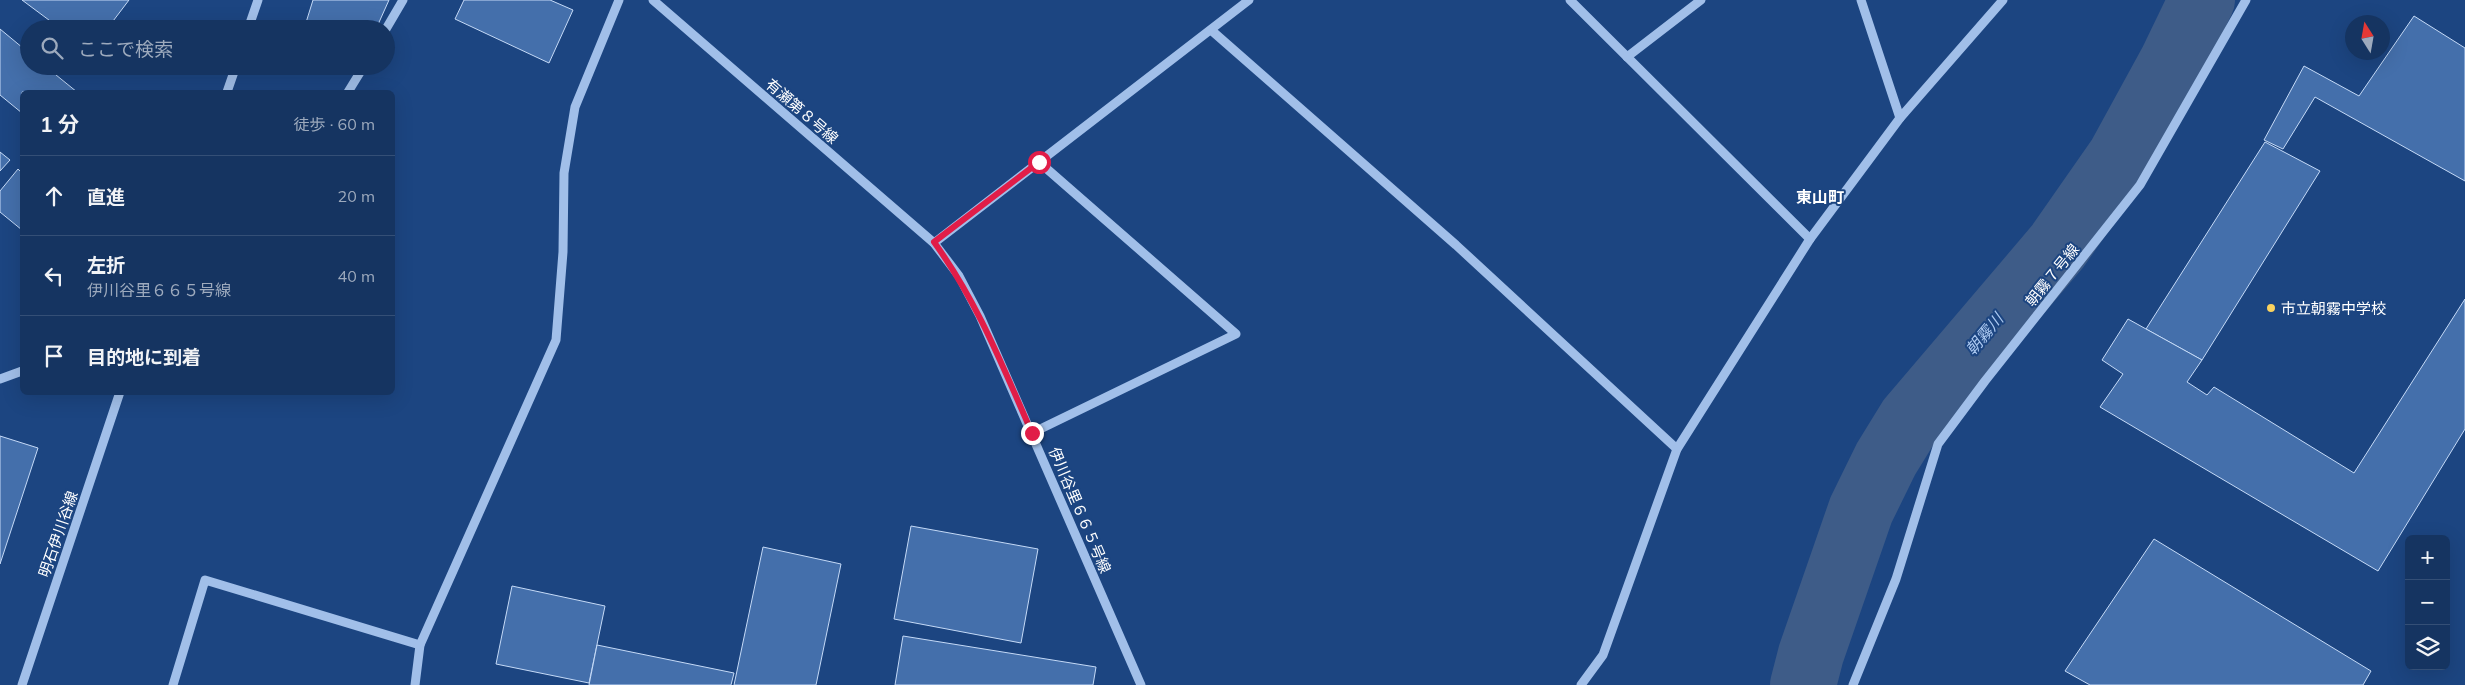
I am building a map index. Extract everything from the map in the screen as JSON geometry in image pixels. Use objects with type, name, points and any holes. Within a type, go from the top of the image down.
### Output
[{"type":"street","points":[[251,20],[258,0]]},
{"type":"street","points":[[391,20],[403,0]]},
{"type":"street","points":[[415,685],[420,645],[556,340],[563,252],[564,173],[575,107],[619,0]]},
{"type":"street","name":"有瀬第８号線","points":[[653,0],[934,242]]},
{"type":"street","points":[[934,242],[1250,0]]},
{"type":"street","points":[[1570,0],[1810,239]]},
{"type":"street","points":[[1627,57],[1701,0]]},
{"type":"street","points":[[1861,0],[1900,118]]},
{"type":"street","points":[[1581,685],[1603,655],[1677,449],[1810,239],[1900,118],[2003,0]]},
{"type":"street","name":"朝霧７号線","points":[[1853,685],[1896,579],[1938,444],[1985,380],[2140,185],[2246,0]]},
{"type":"street","points":[[1211,30],[1456,245],[1677,449]]},
{"type":"street","points":[[228,90],[233,75]]},
{"type":"street","points":[[349,90],[358,75]]},
{"type":"street","points":[[1032,433],[1236,334],[1039,162]]},
{"type":"street","name":"伊川谷里６６５号線","points":[[934,242],[959,276],[980,316],[1141,685]]},
{"type":"street","points":[[0,379],[20,372]]},
{"type":"street","name":"明石伊川谷線","points":[[22,685],[119,395]]},
{"type":"street","points":[[173,685],[205,580],[420,645]]},
{"type":"building","points":[[22,0],[129,0],[114,20],[49,20]]},
{"type":"building","points":[[313,0],[389,0],[380,20],[307,20]]},
{"type":"building","points":[[464,0],[550,0],[573,10],[549,63],[455,19]]},
{"type":"building","points":[[2414,16],[2465,48],[2465,181],[2315,97],[2283,149],[2264,140],[2304,66],[2359,96],[2384,60],[2390,60],[2390,51]]},
{"type":"building","points":[[0,29],[20,46],[20,75],[56,75],[75,90],[20,90],[20,111],[0,95]]},
{"type":"building","points":[[2265,142],[2320,171],[2202,360],[2146,329]]},
{"type":"building","points":[[0,152],[10,160],[0,171]]},
{"type":"building","points":[[18,169],[20,171],[20,228],[0,212],[0,191]]},
{"type":"building","points":[[2465,299],[2465,429],[2378,571],[2100,407],[2123,374],[2102,360],[2128,319],[2202,360],[2187,382],[2207,395],[2214,387],[2354,473]]},
{"type":"building","points":[[0,436],[38,448],[0,564]]},
{"type":"building","points":[[911,526],[1038,549],[1021,643],[894,619]]},
{"type":"building","points":[[2154,539],[2371,671],[2363,685],[2090,685],[2065,671]]},
{"type":"building","points":[[763,547],[841,564],[816,685],[734,685]]},
{"type":"building","points":[[512,586],[605,606],[589,683],[496,664]]},
{"type":"building","points":[[903,636],[1096,667],[1093,685],[895,685]]},
{"type":"building","points":[[597,645],[734,673],[731,685],[589,685]]},
{"type":"waterway","name":"朝霧川","points":[[1803,685],[1811,654],[1861,510],[1886,459],[1910,420],[2058,246],[2120,157],[2172,62],[2202,0]]},
{"type":"place","name":"市立朝霧中学校","points":[[2271,308]]},
{"type":"district","name":"東山町","points":[[1820,197]]},
{"type":"route","points":[[1032,433],[980,316],[959,276],[934,242],[1039,162]]}]
